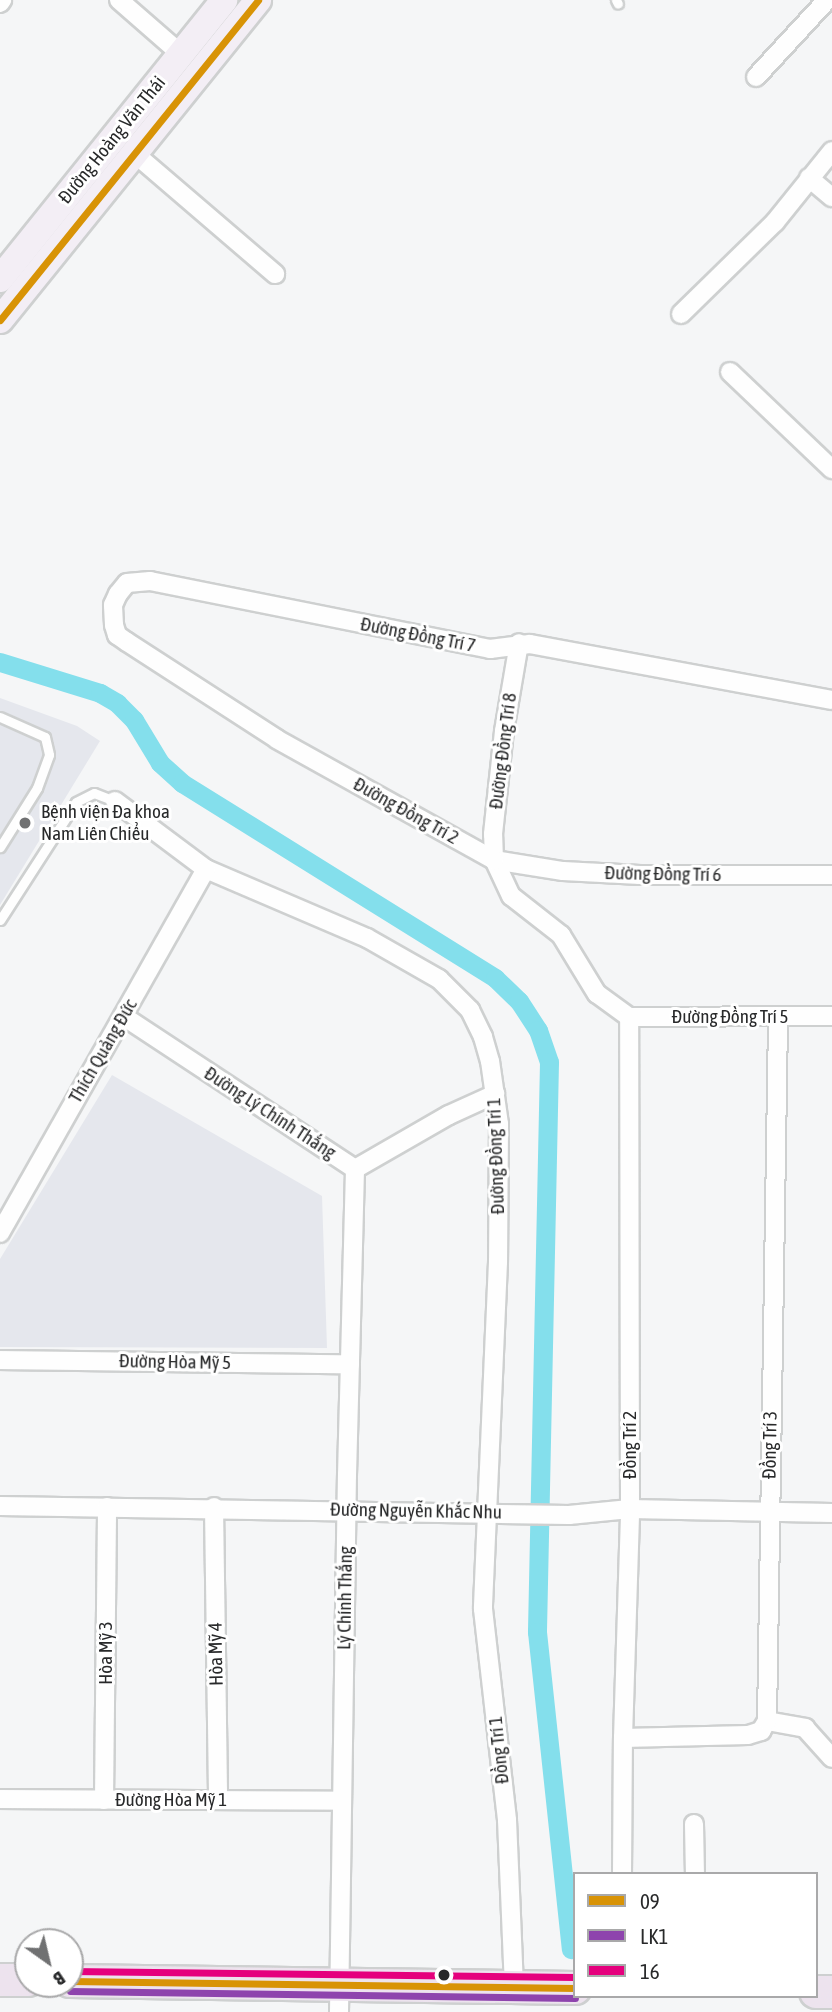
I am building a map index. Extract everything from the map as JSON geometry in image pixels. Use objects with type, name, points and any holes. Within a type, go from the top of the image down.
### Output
[{"type":"highway","points":[[84,1982],[339,1998],[514,1987],[573,1988]]},
{"type":"main road","name":"Đường Hoàng Văn Thái","points":[[0,279],[224,0]]},
{"type":"main road","name":"Đường Hoàng Văn Thái","points":[[0,320],[258,0]]},
{"type":"street","points":[[119,0],[181,54]]},
{"type":"street","points":[[756,77],[827,0]]},
{"type":"street","points":[[681,314],[775,222],[832,151]]},
{"type":"street","points":[[134,153],[275,274]]},
{"type":"street","points":[[809,178],[832,197]]},
{"type":"street","points":[[730,372],[832,469]]},
{"type":"street","name":"Đường Đồng Trí 7","points":[[139,650],[117,635],[113,605],[127,583],[150,582],[490,649],[519,643],[832,700]]},
{"type":"street","name":"Đường Đồng Trí 8","points":[[494,860],[493,834],[504,731],[519,643]]},
{"type":"street","name":"Đường Đồng Trí 2","points":[[139,650],[277,738],[494,860]]},
{"type":"street","name":"Đường Đồng Trí 1","points":[[114,801],[206,869],[368,938],[439,979],[470,1010],[483,1037],[499,1124],[494,1512]]},
{"type":"street","points":[[494,860],[512,896],[561,935],[597,994],[629,1017]]},
{"type":"street","name":"Đường Đồng Trí 6","points":[[494,860],[563,870],[640,874],[832,875]]},
{"type":"street","name":"Thích Quảng Đức","points":[[0,1233],[206,869]]},
{"type":"street","name":"Đường Lý Chính Thắng","points":[[123,1016],[355,1169],[449,1115],[495,1094]]},
{"type":"street","name":"Đường Đồng Trí 5","points":[[629,1017],[832,1016]]},
{"type":"street","name":"Đồng Trí 2","points":[[622,1872],[630,1510],[629,1017]]},
{"type":"street","name":"Đồng Trí 3","points":[[767,1721],[768,1512],[778,1018]]},
{"type":"street","name":"Lý Chính Thắng","points":[[339,1998],[346,1510],[355,1169]]},
{"type":"street","name":"Đường Hòa Mỹ 5","points":[[0,1360],[350,1364]]},
{"type":"street","name":"Đường Nguyễn Khắc Nhu","points":[[0,1506],[214,1507],[569,1515],[630,1510],[832,1513]]},
{"type":"street","name":"Hòa Mỹ 3","points":[[104,1800],[107,1507]]},
{"type":"street","name":"Hòa Mỹ 4","points":[[214,1507],[218,1800]]},
{"type":"street","name":"Đồng Trí 1","points":[[494,1512],[483,1609],[507,1820],[514,1987]]},
{"type":"street","points":[[623,1738],[748,1735],[761,1731],[767,1721],[805,1728],[828,1746]]},
{"type":"street","name":"Đường Hòa Mỹ 1","points":[[0,1799],[342,1801]]},
{"type":"street","points":[[694,1824],[695,1872]]},
{"type":"lane","points":[[0,717],[45,737],[49,755],[37,788],[0,847]]},
{"type":"lane","points":[[0,920],[76,802],[94,793],[114,801]]},
{"type":"shaded area","name":"Bệnh viện Đa khoa Nam Liên Chiểu","points":[[0,698],[77,726],[100,741],[0,905]]},
{"type":"shaded area","points":[[112,1075],[322,1196],[327,1348],[0,1347],[0,1259]]},
{"type":"waterway","points":[[0,662],[100,693],[117,703],[134,720],[160,763],[182,783],[495,978],[519,1001],[538,1030],[549,1062],[537,1632],[571,1949]]},
{"type":"transit line","name":"09","points":[[0,320],[258,0]]},
{"type":"transit line","name":"16","points":[[84,1971],[573,1977]]},
{"type":"transit line","name":"09","points":[[84,1981],[573,1988]]},
{"type":"transit line","name":"LK1","points":[[84,1991],[573,1998]]},
{"type":"place","name":"Bệnh viện Đa khoa Nam Liên Chiểu","points":[[25,823]]}]
